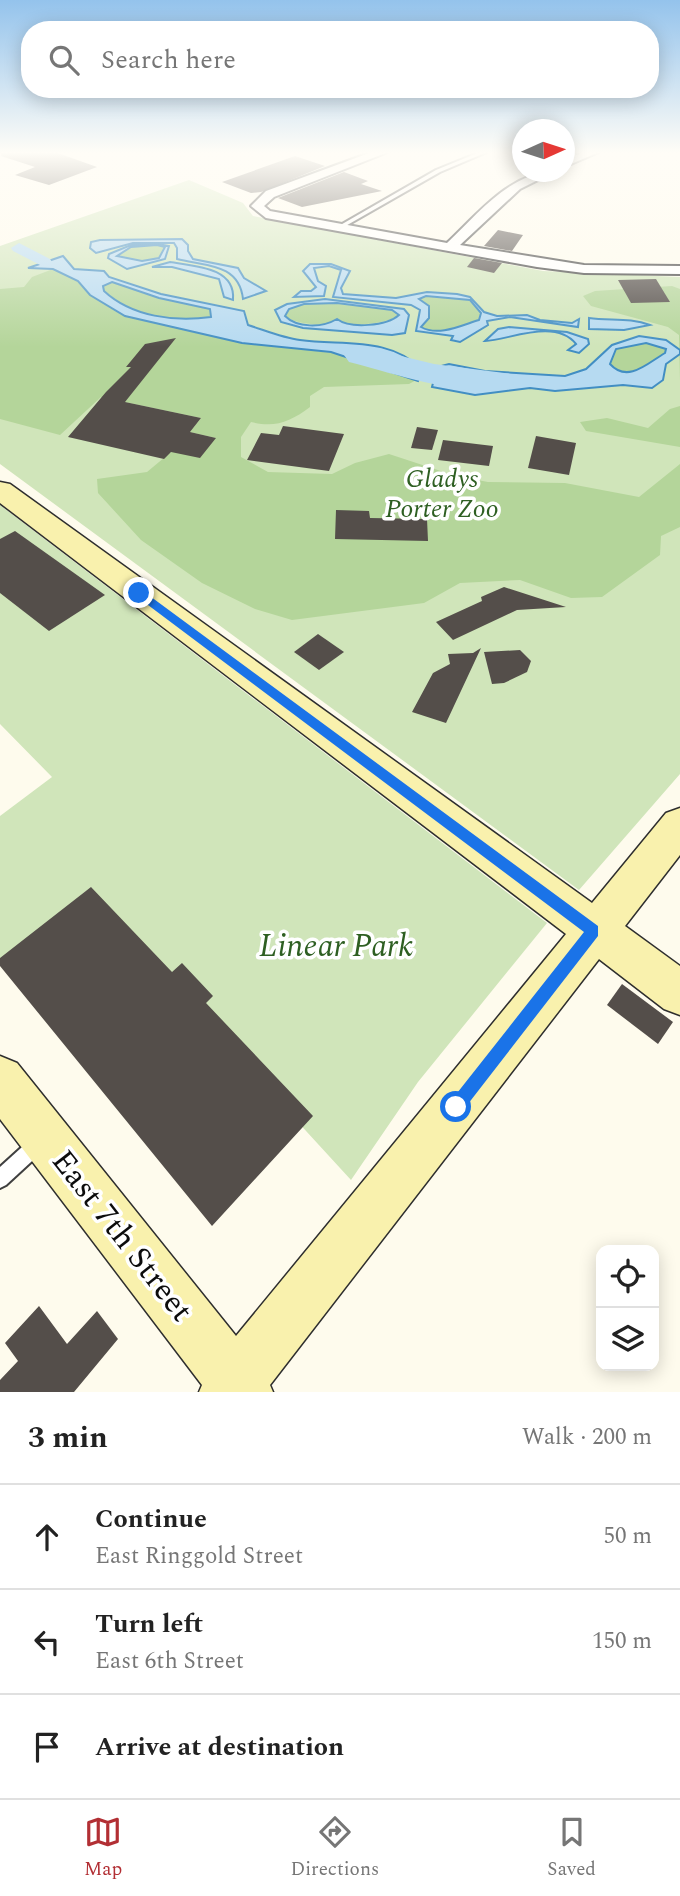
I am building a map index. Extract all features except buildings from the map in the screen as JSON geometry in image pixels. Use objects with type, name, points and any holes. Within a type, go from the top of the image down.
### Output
[{"type":"main road","points":[[0,490],[680,993]]},
{"type":"main road","points":[[236,1388],[593,931],[680,825]]},
{"type":"main road","name":"East 7th Street","points":[[0,1080],[236,1388]]},
{"type":"street","points":[[283,217],[584,269],[680,270]]},
{"type":"street","points":[[450,247],[483,217]]},
{"type":"lane","points":[[340,227],[358,217]]},
{"type":"lane","points":[[0,1179],[45,1137]]},
{"type":"green space","name":"Gladys Porter Zoo","points":[[83,217],[258,217],[543,271],[680,277],[680,774],[579,890],[0,464],[0,246]]},
{"type":"green space","points":[[131,247],[165,247],[159,258],[142,261],[116,256]]},
{"type":"green space","points":[[53,269],[78,281],[90,295],[125,316],[214,335],[323,352],[398,357],[420,366],[418,379],[409,384],[324,387],[310,396],[310,407],[296,417],[275,424],[251,422],[241,437],[241,457],[268,472],[332,474],[355,463],[389,454],[456,476],[488,482],[565,483],[639,497],[680,464],[680,527],[661,536],[660,555],[602,597],[571,598],[520,580],[460,583],[424,603],[292,620],[255,609],[202,583],[141,540],[98,493],[97,479],[147,472],[171,452],[216,438],[190,432],[201,418],[101,397],[60,435],[0,419],[0,289],[24,287],[32,277]]},
{"type":"green space","points":[[112,282],[159,298],[211,309],[212,317],[169,318],[141,312],[128,307],[104,290],[103,286]]},
{"type":"green space","points":[[672,286],[680,289],[680,381],[679,335],[668,327],[591,306],[583,296],[595,291]]},
{"type":"green space","points":[[426,296],[470,300],[481,313],[479,320],[435,331],[421,327],[429,318],[419,299]]},
{"type":"green space","points":[[337,303],[393,310],[399,315],[377,323],[342,326],[307,324],[285,316],[289,309],[304,304]]},
{"type":"green space","points":[[646,343],[666,349],[665,354],[631,372],[617,370],[610,364],[616,349]]},
{"type":"green space","points":[[680,406],[680,447],[586,431],[580,422],[607,418],[648,428],[670,409]]},
{"type":"green space","name":"Linear Park","points":[[0,505],[547,923],[418,1082],[351,1180],[86,891],[0,964],[0,816],[52,777],[0,724]]},
{"type":"water","points":[[182,239],[188,245],[193,259],[238,268],[244,278],[266,291],[243,299],[240,287],[228,272],[177,259],[174,243],[133,243],[96,253],[90,248],[91,242],[100,240]]},
{"type":"water","points":[[158,244],[169,246],[165,259],[127,269],[108,258],[109,254],[131,245]],"holes":[[[131,247],[165,247],[159,258],[142,261],[117,256]]]},
{"type":"water","points":[[63,256],[74,269],[104,271],[109,277],[161,294],[244,311],[248,325],[274,334],[300,340],[381,347],[410,359],[423,370],[418,381],[331,352],[242,343],[125,316],[90,295],[78,281],[53,269],[28,268]],"holes":[[[112,282],[159,298],[210,309],[211,317],[183,319],[154,316],[115,300],[104,291],[103,286]]]},
{"type":"water","points":[[170,262],[201,267],[221,275],[232,289],[233,300],[224,297],[219,279],[172,267],[152,267]]},
{"type":"water","points":[[310,264],[331,264],[350,271],[341,288],[343,294],[396,298],[427,292],[457,294],[470,297],[484,312],[497,316],[527,315],[540,320],[572,323],[579,319],[578,327],[510,317],[487,321],[488,325],[460,342],[451,340],[453,336],[416,331],[420,310],[411,305],[333,297],[341,270],[329,266],[314,268],[318,281],[326,286],[324,296],[294,297],[301,291],[311,291],[316,287],[303,271]],"holes":[[[426,296],[470,300],[481,313],[479,320],[435,331],[421,327],[429,318],[429,306],[419,299]]]},
{"type":"water","points":[[325,299],[404,309],[409,315],[405,333],[392,335],[303,328],[281,322],[275,310],[287,304]],"holes":[[[337,303],[392,310],[399,315],[386,322],[368,325],[350,324],[337,319],[324,324],[303,325],[285,316],[289,309],[304,304]]]},
{"type":"water","points":[[589,318],[627,320],[650,325],[624,330],[589,329]]},
{"type":"water","points":[[509,327],[567,332],[588,339],[589,344],[579,353],[568,350],[576,344],[567,336],[544,331],[485,341],[498,329]]},
{"type":"water","points":[[639,336],[666,340],[680,350],[680,354],[666,364],[663,380],[652,388],[623,385],[555,391],[530,388],[475,395],[432,387],[437,367],[449,364],[485,371],[565,376],[586,369],[612,345]],"holes":[[[646,343],[666,349],[665,353],[631,372],[617,370],[610,364],[616,349]]]},
{"type":"waterway","points":[[19,248],[44,262]]},
{"type":"waterway","points":[[360,355],[434,374],[499,381]]},
{"type":"route","points":[[139,593],[593,931],[456,1107]]}]
